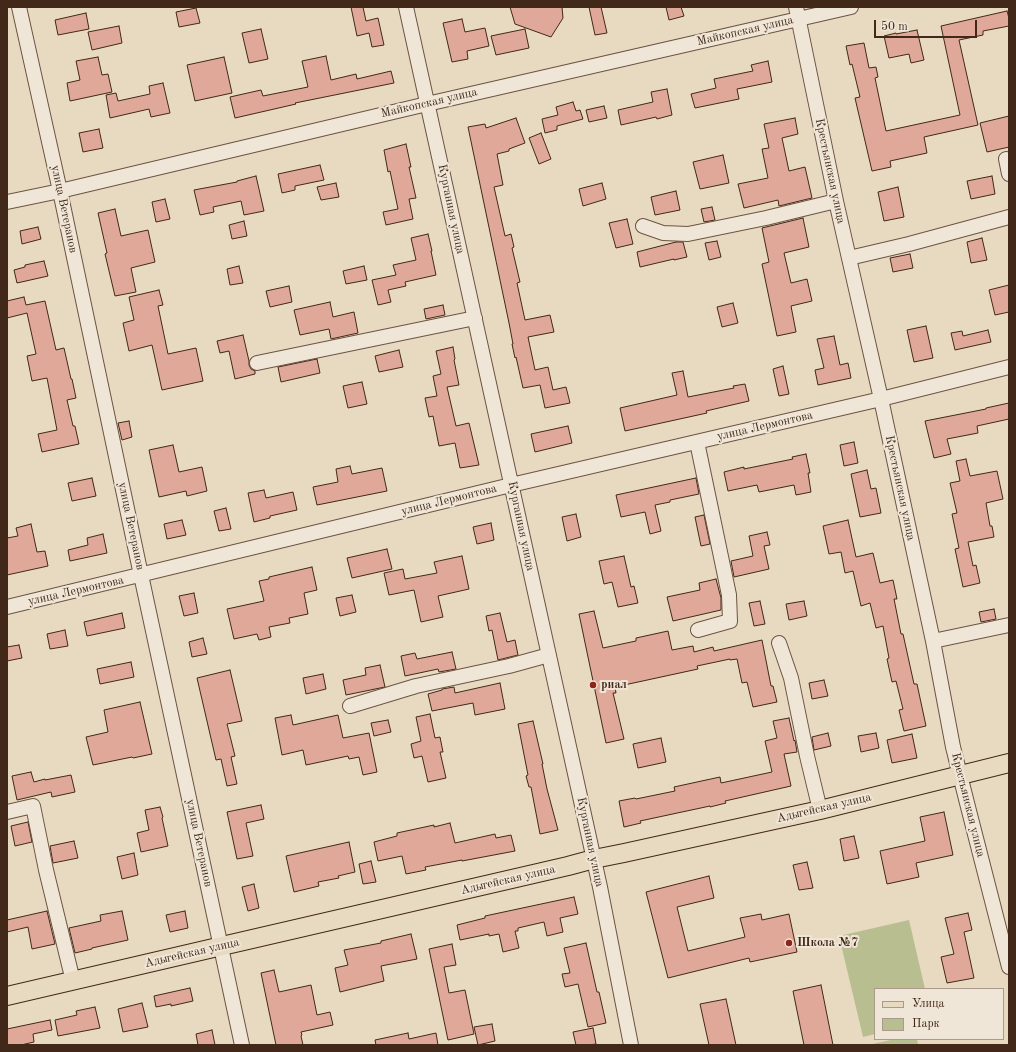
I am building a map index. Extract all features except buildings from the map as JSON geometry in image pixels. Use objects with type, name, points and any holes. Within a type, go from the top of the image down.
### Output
[{"type":"main road","name":"Адыгейская улица","points":[[7,996],[561,868],[594,859],[624,854],[820,810],[1009,763]]},
{"type":"street","name":"улица Ветеранов","points":[[19,7],[60,191],[242,1045]]},
{"type":"street","name":"Курганная улица","points":[[406,7],[594,859],[631,1045]]},
{"type":"street","name":"Майкопская улица","points":[[7,202],[60,191],[427,104],[797,13],[851,7]]},
{"type":"street","name":"Крестьянская улица","points":[[797,13],[836,201],[933,641],[953,747],[1009,967]]},
{"type":"street","points":[[1006,159],[1009,174]]},
{"type":"street","points":[[643,226],[663,233],[688,234],[766,218],[836,201]]},
{"type":"street","points":[[849,258],[909,244],[1009,217]]},
{"type":"street","points":[[257,363],[475,318]]},
{"type":"street","name":"улица Лермонтова","points":[[7,607],[511,484],[881,400],[1009,367]]},
{"type":"street","points":[[697,442],[729,595],[730,621],[698,630]]},
{"type":"street","points":[[933,641],[1009,625]]},
{"type":"street","points":[[780,644],[791,678],[820,810]]},
{"type":"street","points":[[350,706],[416,686],[509,666],[549,655]]},
{"type":"street","points":[[7,812],[33,806],[46,870],[73,980]]},
{"type":"green space","points":[[909,920],[925,988],[874,988],[874,1034],[863,1037],[839,936]]},
{"type":"green space","points":[[890,1040],[917,1040],[918,1045],[868,1045]]},
{"type":"place","name":"риал","points":[[593,685]]},
{"type":"place","name":"Школа №7","points":[[789,943]]}]
